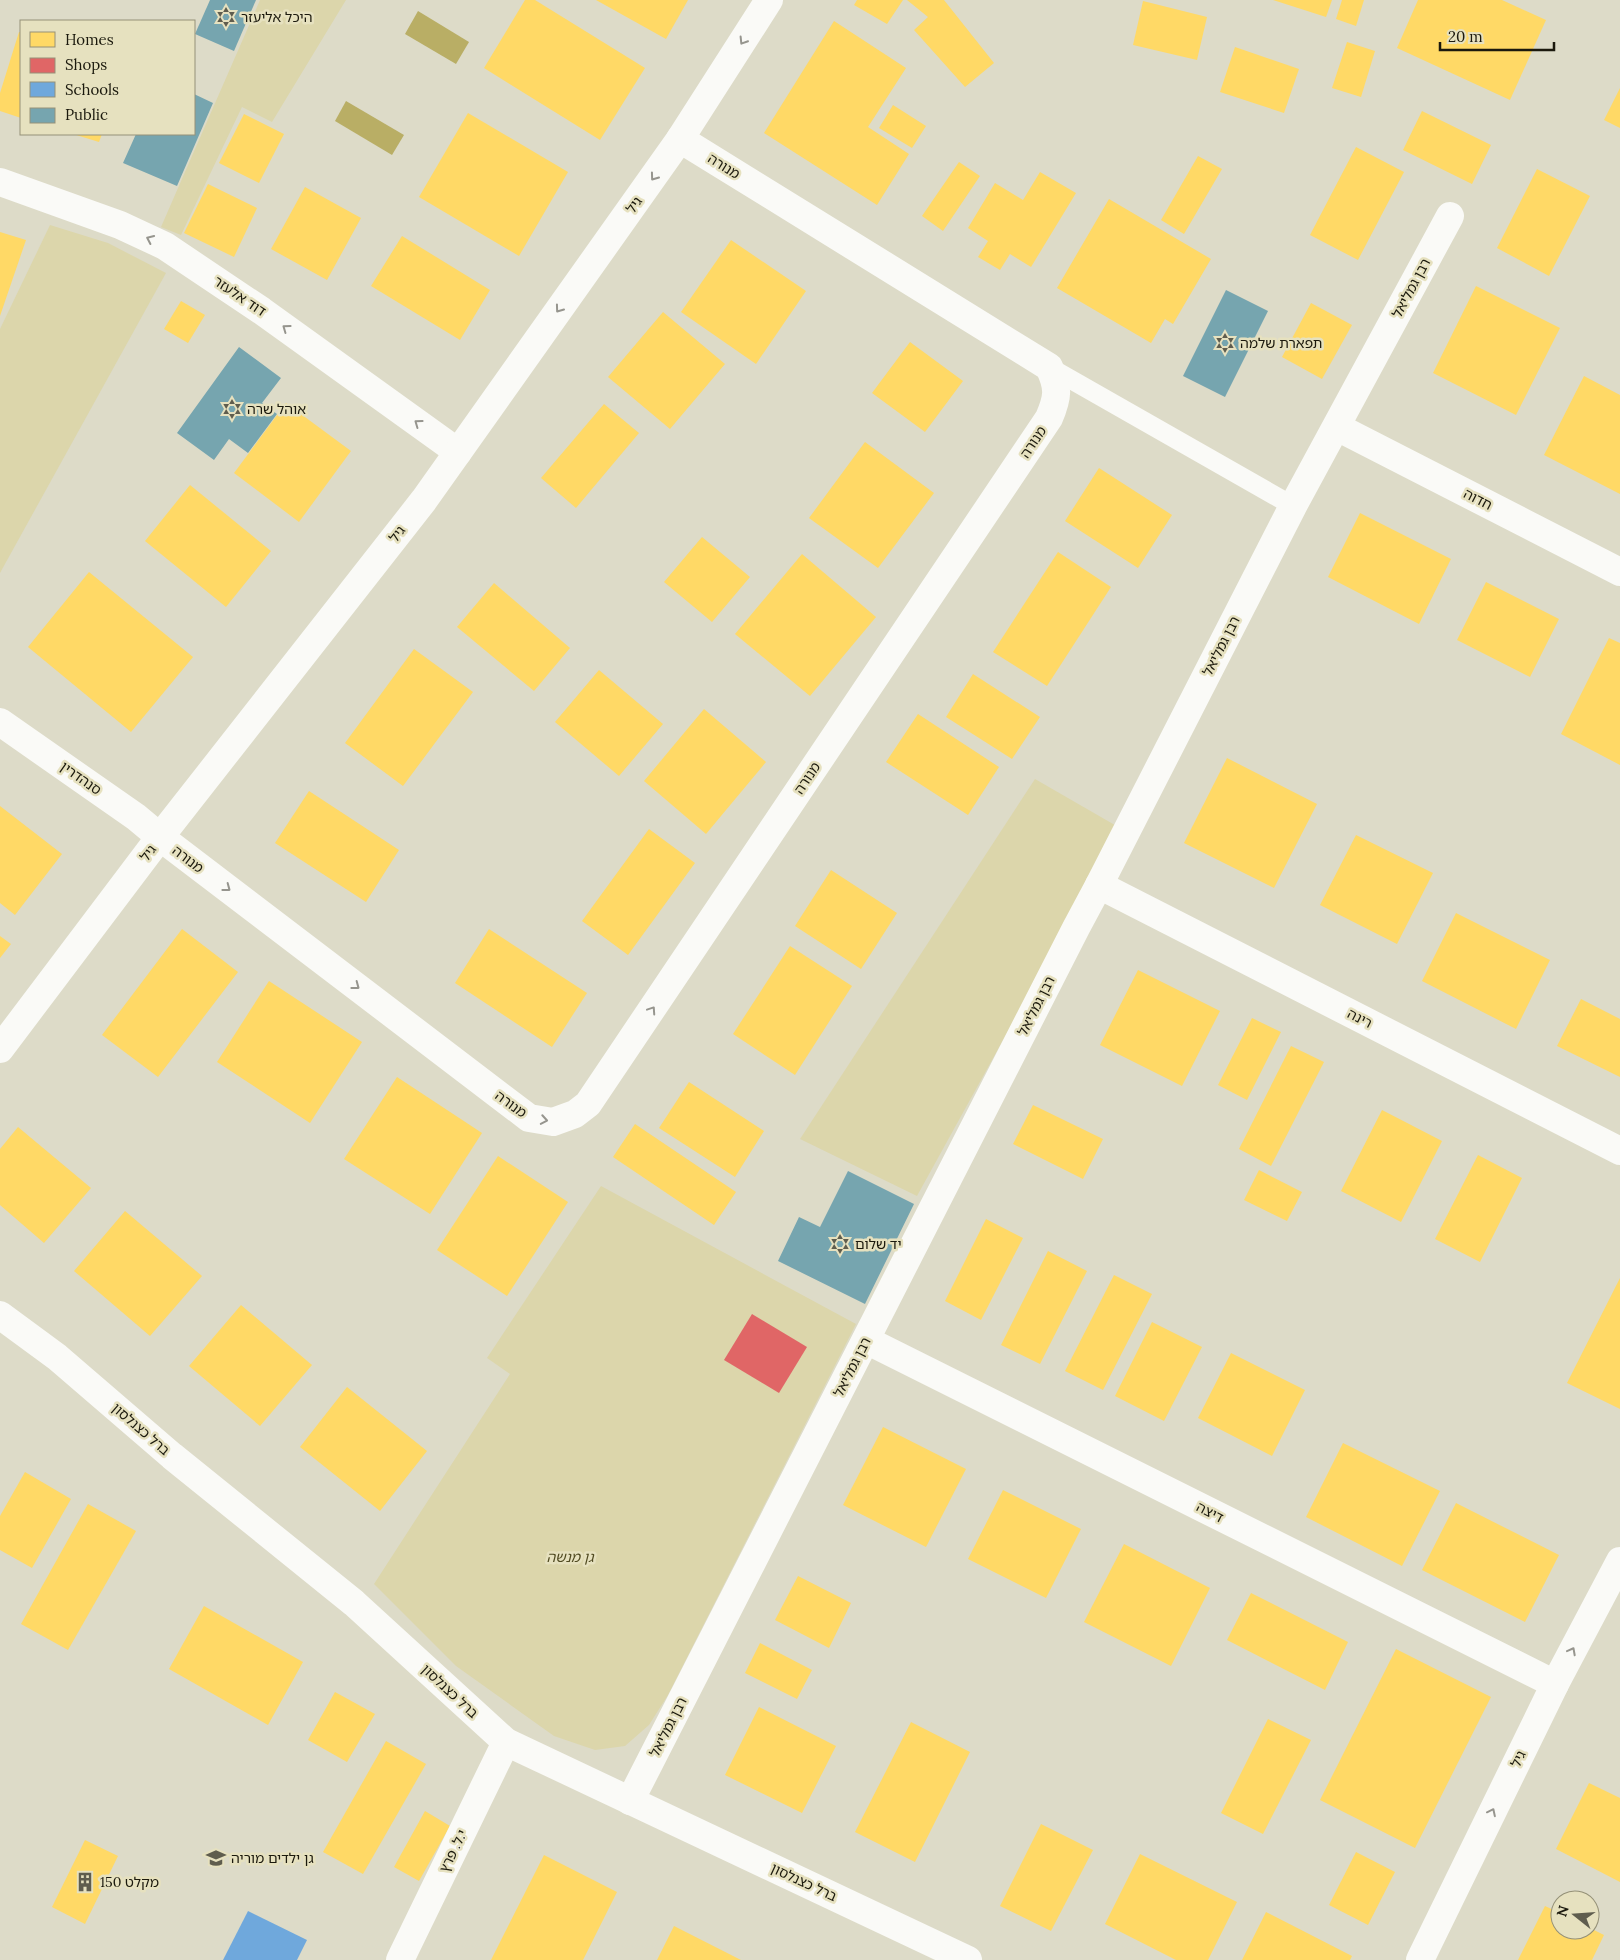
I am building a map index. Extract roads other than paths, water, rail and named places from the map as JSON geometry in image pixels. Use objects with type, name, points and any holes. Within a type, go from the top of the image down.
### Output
[{"type":"street","name":"גיל","points":[[0,1049],[160,837],[424,500],[680,139],[769,0]]},
{"type":"street","name":"מנורה","points":[[160,837],[529,1118],[553,1122],[575,1114],[588,1104],[1048,418],[1056,401],[1056,384],[1049,367],[680,139]]},
{"type":"street","name":"דוד אלעזר","points":[[0,182],[120,225],[164,246],[269,316],[458,452]]},
{"type":"street","name":"רבן גמליאל","points":[[630,1800],[1293,506],[1450,216]]},
{"type":"street","name":"חדוה","points":[[1337,427],[1620,572]]},
{"type":"street","name":"סנהדרין","points":[[0,722],[136,817],[160,837]]},
{"type":"street","name":"רינה","points":[[1099,885],[1620,1151]]},
{"type":"street","name":"ברל כצנלסון","points":[[0,1315],[57,1357],[172,1456],[354,1602],[506,1742],[968,1960]]},
{"type":"street","name":"דיצה","points":[[866,1340],[1555,1684]]},
{"type":"street","name":"גיל","points":[[1420,1960],[1555,1684],[1620,1561]]},
{"type":"street","name":"י.ל. פרץ","points":[[400,1960],[506,1742]]},
{"type":"lane","points":[[1049,367],[1293,506]]},
{"type":"place","name":"היכל אליעזר","points":[[226,17]]},
{"type":"place","name":"תפארת שלמה","points":[[1225,343]]},
{"type":"place","name":"אוהל שרה","points":[[232,409]]},
{"type":"place","name":"יד שלום","points":[[840,1244]]},
{"type":"place","name":"גן ילדים מוריה","points":[[216,1858]]},
{"type":"place","name":"מקלט 150","points":[[85,1882]]},
{"type":"park label","name":"גן מנשה","points":[[570,1557]]}]
